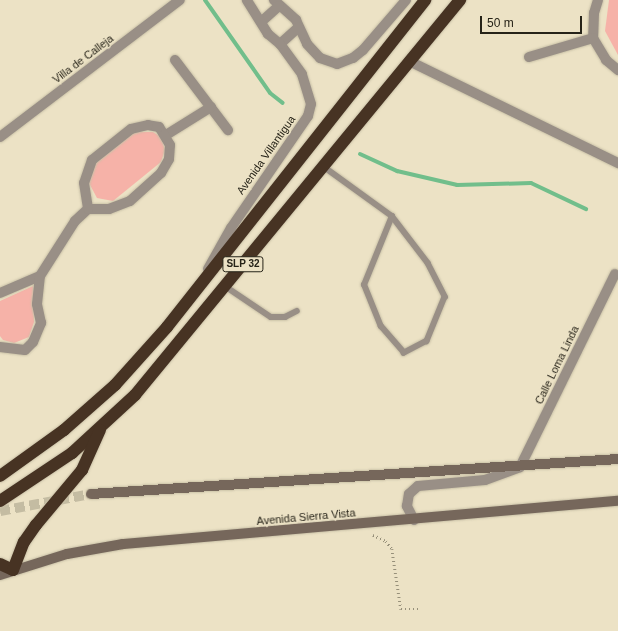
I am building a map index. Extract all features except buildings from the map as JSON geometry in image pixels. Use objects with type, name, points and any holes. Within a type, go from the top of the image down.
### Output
[{"type":"highway","name":"SLP 32","points":[[0,476],[64,430],[115,385],[167,327],[199,284],[425,0]]},
{"type":"highway","name":"SLP 32","points":[[0,501],[72,453],[135,395],[460,0]]},
{"type":"highway","points":[[0,564],[13,570],[24,542],[36,525],[82,470],[102,425]]},
{"type":"street","name":"Villa de Calleja","points":[[0,137],[180,0]]},
{"type":"street","name":"Avenida Villantigua","points":[[199,284],[231,228],[308,116],[310,92],[302,74],[280,44],[268,34],[247,0]]},
{"type":"street","points":[[261,22],[276,3],[291,14],[299,26],[307,44],[320,58],[332,64],[344,62],[363,50],[406,0]]},
{"type":"street","points":[[598,0],[594,13],[593,38],[606,60],[618,70]]},
{"type":"street","points":[[280,44],[299,26]]},
{"type":"street","points":[[529,57],[593,38]]},
{"type":"street","points":[[175,60],[228,130]]},
{"type":"street","points":[[409,61],[618,163]]},
{"type":"street","points":[[166,135],[210,107]]},
{"type":"street","points":[[0,347],[25,350],[33,342],[41,323],[37,304],[40,276],[75,221],[88,209],[109,208],[130,201],[148,187],[169,159],[170,145],[166,135],[158,127],[148,125],[131,129],[101,151],[86,170],[84,183],[88,209]]},
{"type":"street","name":"Calle Loma Linda","points":[[520,467],[615,274]]},
{"type":"street","points":[[0,293],[40,276]]},
{"type":"street","points":[[91,494],[618,460]]},
{"type":"street","points":[[414,520],[407,506],[409,494],[418,486],[485,480],[520,467]]},
{"type":"street","name":"Avenida Sierra Vista","points":[[0,575],[67,554],[123,544],[414,520],[618,501]]},
{"type":"lane","points":[[323,166],[392,216],[428,262],[445,297],[427,341],[404,353],[381,327],[364,285],[392,216]]},
{"type":"lane","points":[[225,286],[271,317],[285,317],[297,311]]},
{"type":"path","points":[[368,534],[386,541],[392,549],[401,609],[420,609]]},
{"type":"shaded area","points":[[609,0],[618,0],[618,55],[605,31]]},
{"type":"shaded area","points":[[134,132],[153,132],[161,137],[165,150],[161,162],[113,201],[97,198],[89,183],[95,164]]},
{"type":"shaded area","points":[[33,286],[34,322],[29,337],[14,343],[3,340],[0,336],[0,301]]},
{"type":"waterway","points":[[205,0],[270,93],[283,103]]},
{"type":"waterway","points":[[360,154],[397,171],[457,185],[531,183],[586,209]]},
{"type":"tunnel","points":[[0,511],[91,494]]}]
